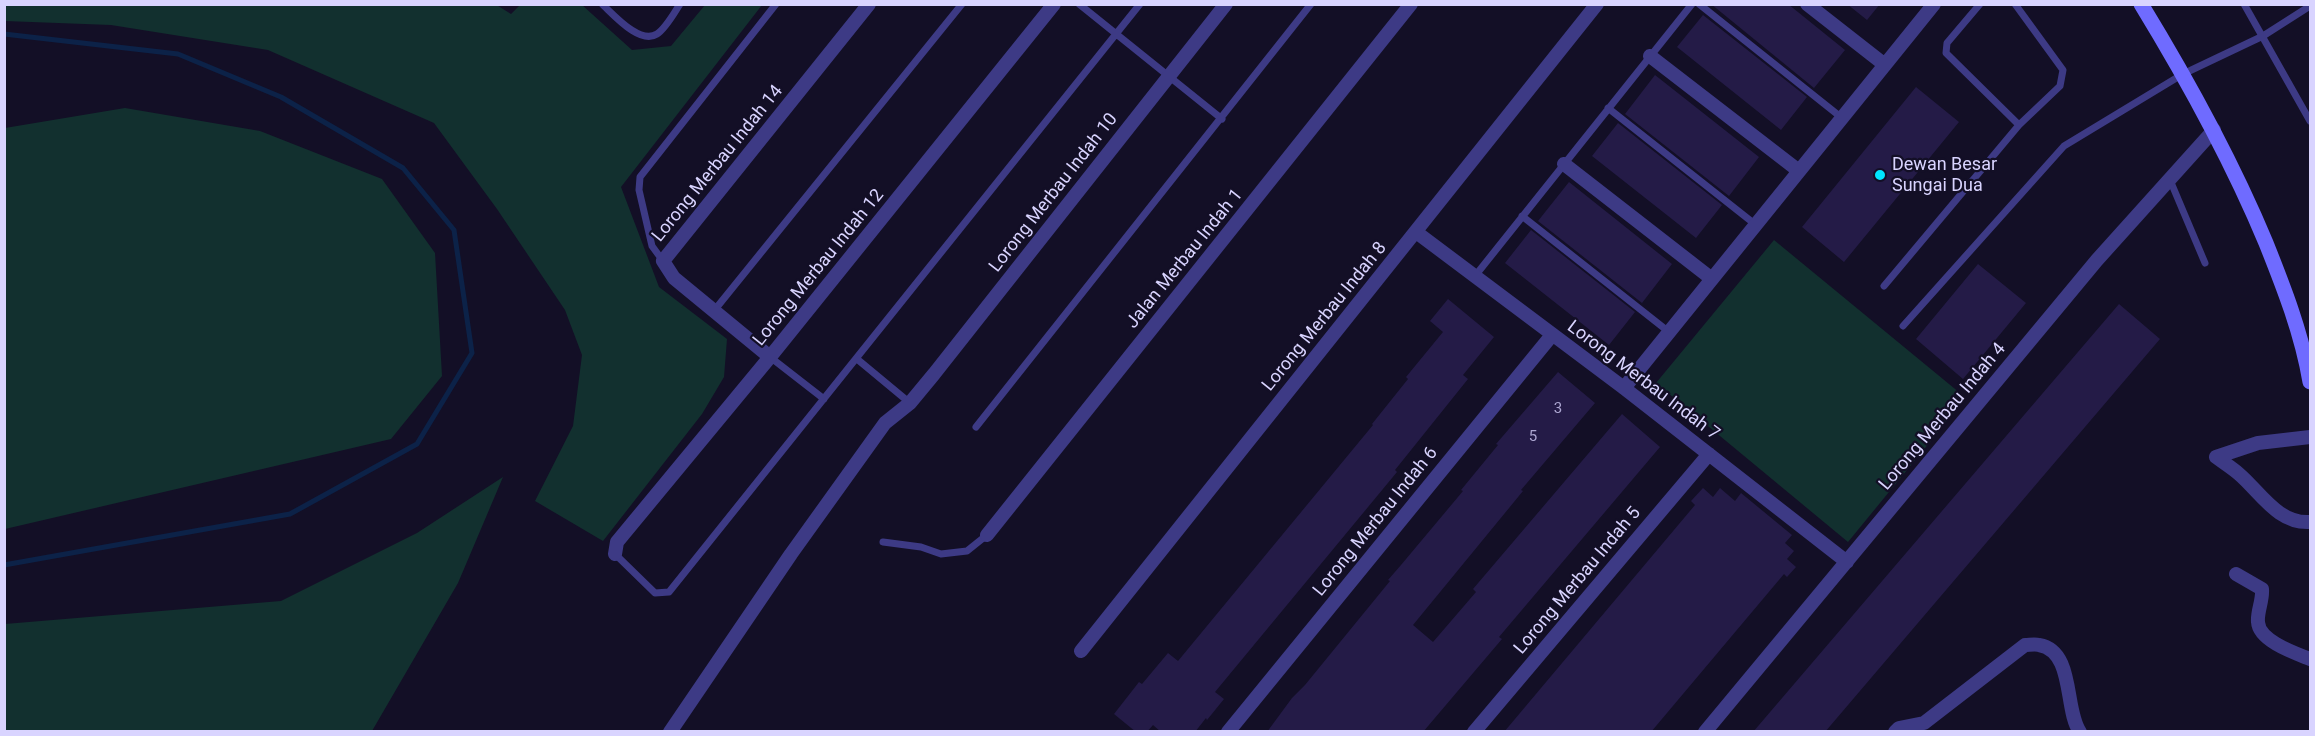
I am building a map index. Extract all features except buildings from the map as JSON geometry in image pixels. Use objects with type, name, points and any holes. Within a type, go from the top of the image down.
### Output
[{"type":"main road","points":[[2141,4],[2214,130],[2243,190],[2275,265],[2296,325],[2310,382]]},
{"type":"street","name":"Lorong Merbau Indah 14","points":[[770,357],[674,278],[663,261],[869,4]]},
{"type":"street","name":"Lorong Merbau Indah 12","points":[[615,554],[617,542],[770,357],[1054,4]]},
{"type":"street","name":"Lorong Merbau Indah 10","points":[[670,732],[791,554],[885,423],[910,403],[1227,4]]},
{"type":"street","name":"Jalan Merbau Indah 1","points":[[987,535],[1411,4]]},
{"type":"street","name":"Lorong Merbau Indah 8","points":[[1081,651],[1597,4]]},
{"type":"street","points":[[1807,4],[1885,65]]},
{"type":"street","points":[[1624,388],[1933,5]]},
{"type":"street","points":[[1650,56],[1799,171]]},
{"type":"street","name":"Lorong Merbau Indah 4","points":[[1705,732],[2097,260],[2214,130]]},
{"type":"street","points":[[1564,164],[1712,279]]},
{"type":"street","name":"Lorong Merbau Indah 7","points":[[1416,231],[1624,388],[1847,562]]},
{"type":"street","name":"Lorong Merbau Indah 6","points":[[1228,732],[1552,335]]},
{"type":"street","points":[[2310,437],[2258,443],[2216,457],[2239,474],[2276,510],[2288,518],[2310,522]]},
{"type":"street","name":"Lorong Merbau Indah 5","points":[[1474,732],[1709,454]]},
{"type":"street","points":[[2236,574],[2262,589],[2258,621],[2263,635],[2289,651],[2310,658]]},
{"type":"street","points":[[1895,732],[1899,728],[1924,723],[2025,645],[2039,645],[2049,649],[2060,660],[2070,693],[2075,724],[2080,732]]},
{"type":"lane","points":[[602,4],[638,35],[647,37],[657,34],[680,4]]},
{"type":"lane","points":[[663,261],[652,246],[639,190],[640,177],[776,4]]},
{"type":"lane","points":[[713,312],[962,4]]},
{"type":"lane","points":[[1079,4],[1222,119]]},
{"type":"lane","points":[[615,554],[655,593],[669,592],[1140,4]]},
{"type":"lane","points":[[976,427],[1311,4]]},
{"type":"lane","points":[[1475,276],[1692,4]]},
{"type":"lane","points":[[1699,4],[1842,118]]},
{"type":"lane","points":[[1980,4],[1947,42],[1946,53],[2019,125]]},
{"type":"lane","points":[[1884,286],[2019,125],[2060,86],[2063,70],[2015,4]]},
{"type":"lane","points":[[2244,4],[2310,121]]},
{"type":"lane","points":[[1903,327],[2064,146],[2183,74],[2263,36],[2310,6]]},
{"type":"lane","points":[[1608,108],[1756,225]]},
{"type":"lane","points":[[2169,178],[2205,263]]},
{"type":"lane","points":[[1521,216],[1669,332]]},
{"type":"lane","points":[[770,357],[824,399]]},
{"type":"lane","points":[[857,359],[910,403]]},
{"type":"lane","points":[[883,542],[921,547],[941,554],[967,551],[987,535]]},
{"type":"green space","points":[[5,4],[495,4],[511,14],[520,5],[582,5],[632,50],[671,46],[705,5],[762,5],[621,187],[659,287],[727,339],[724,377],[702,414],[603,541],[535,501],[573,426],[582,355],[565,310],[497,209],[434,123],[268,50],[111,25],[5,21]]},
{"type":"green space","points":[[125,108],[260,131],[382,179],[435,253],[442,376],[391,439],[5,529],[5,128]]},
{"type":"green space","points":[[1774,240],[1966,398],[1848,542],[1656,383]]},
{"type":"green space","points":[[503,477],[458,583],[372,731],[5,731],[5,624],[281,601],[417,533]]},
{"type":"waterway","points":[[4,34],[178,54],[281,97],[403,168],[454,230],[472,353],[417,444],[290,514],[4,565]]},
{"type":"place","name":"Dewan Besar Sungai Dua","points":[[1880,175]]}]
